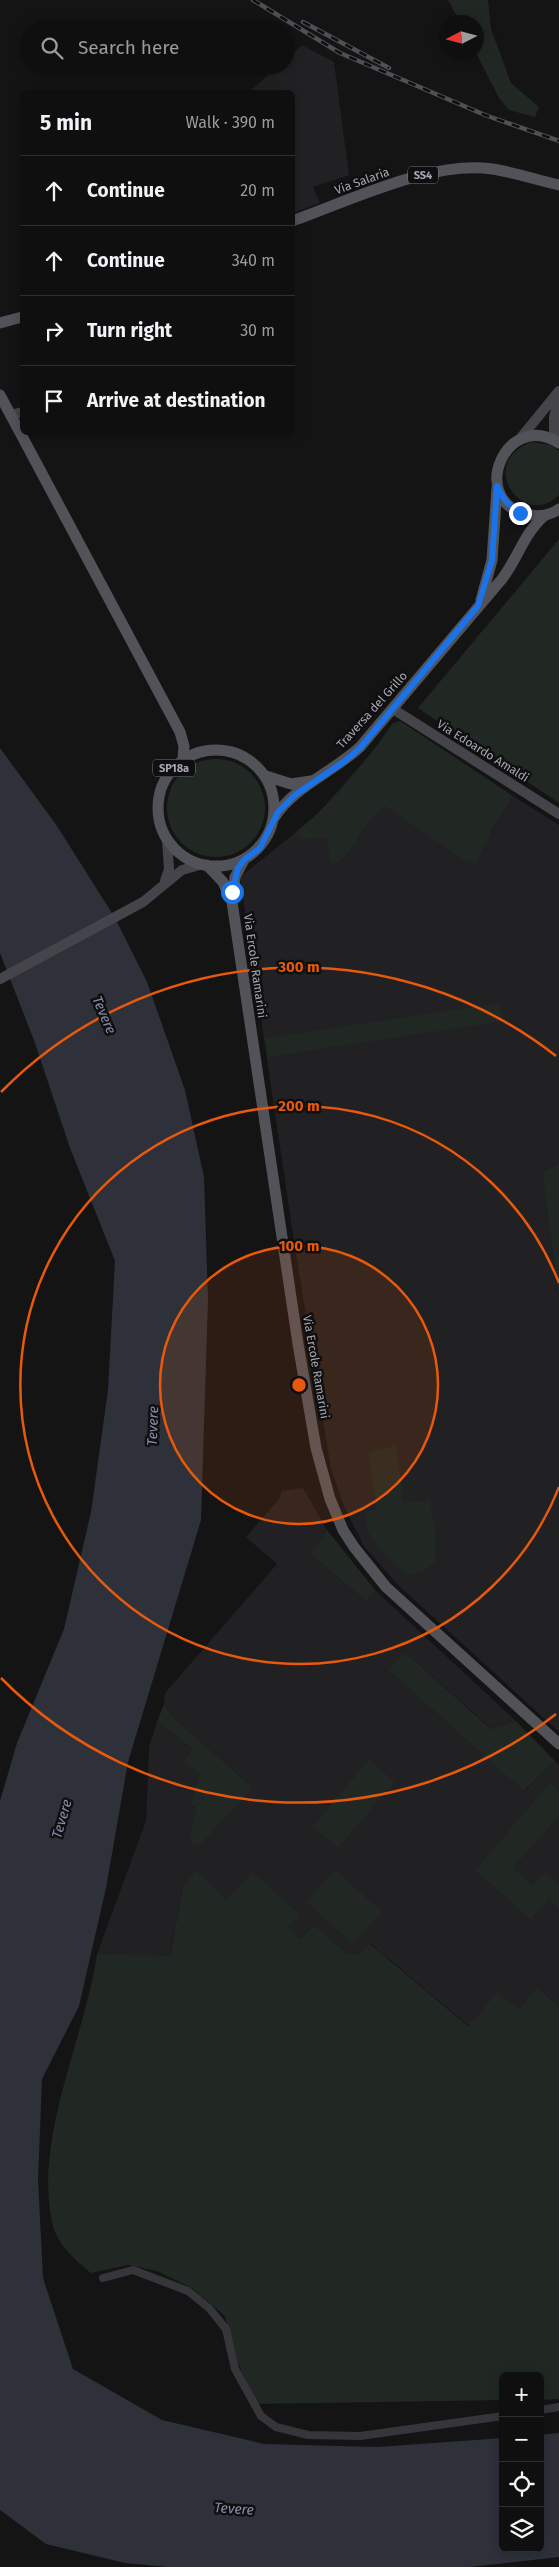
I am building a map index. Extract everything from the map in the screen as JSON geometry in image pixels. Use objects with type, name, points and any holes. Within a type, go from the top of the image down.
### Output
[{"type":"main road","name":"Via Salaria","points":[[295,220],[411,178],[453,169],[491,169],[559,186]]},
{"type":"main road","points":[[1,324],[20,318]]},
{"type":"main road","points":[[519,440],[559,391]]},
{"type":"main road","points":[[0,395],[17,413]]},
{"type":"main road","points":[[519,440],[542,436],[556,442],[554,417],[559,398]]},
{"type":"main road","points":[[28,435],[180,732],[184,746],[183,760]]},
{"type":"main road","name":"Traversa del Grillo","points":[[478,606],[492,560],[497,486],[496,472],[500,459],[508,448],[519,440]]},
{"type":"main road","points":[[497,486],[502,497],[515,510],[532,516],[545,515],[559,509]]},
{"type":"main road","name":"Traversa del Grillo","points":[[274,818],[295,795],[345,761],[360,748],[507,573],[528,534],[545,515]]},
{"type":"main road","name":"Via Edoardo Amaldi","points":[[393,709],[559,814]]},
{"type":"main road","name":"Traversa del Grillo","points":[[0,979],[132,908],[151,896],[182,870],[205,865],[225,866],[244,860],[260,848],[270,831],[274,818],[273,793],[266,776],[246,757],[230,751],[214,749],[198,752],[183,760],[170,772],[158,805],[160,823],[167,840],[179,853],[205,865]]},
{"type":"main road","points":[[266,776],[291,784],[319,778]]},
{"type":"main road","points":[[164,884],[169,869],[167,840]]},
{"type":"main road","name":"Via Ercole Ramarini","points":[[232,902],[235,877],[244,860]]},
{"type":"main road","name":"Via Ercole Ramarini","points":[[205,865],[224,882],[232,902],[298,1344],[316,1448],[330,1500],[343,1530],[386,1587],[559,1744]]},
{"type":"street","points":[[103,2278],[132,2270],[188,2291],[209,2308],[226,2329],[236,2369],[260,2416],[276,2427],[308,2435],[360,2436],[499,2417]]},
{"type":"street","points":[[544,2409],[559,2407]]},
{"type":"shaded area","points":[[448,0],[488,0],[491,29],[511,83],[539,107],[535,117],[509,110],[499,98],[480,60],[484,60],[484,15],[456,15]]},
{"type":"shaded area","points":[[302,45],[334,62],[349,175],[313,187],[320,203],[295,212],[295,90],[251,90],[268,75],[295,75],[295,51]]},
{"type":"shaded area","points":[[532,442],[551,445],[559,451],[559,495],[545,504],[532,505],[520,499],[511,490],[506,477],[507,464],[515,451]]},
{"type":"shaded area","points":[[559,539],[559,803],[418,708]]},
{"type":"shaded area","points":[[400,721],[513,796],[491,832],[476,863],[466,861],[385,806],[367,824],[347,854],[337,862],[330,864],[327,837],[301,840],[296,832],[336,795],[372,752],[393,723]]},
{"type":"shaded area","points":[[373,751],[492,831],[513,796],[559,825],[559,1164],[542,1172],[559,1299],[559,1732],[398,1585],[363,1545],[344,1506],[331,1469],[295,1248],[240,877],[315,817]]},
{"type":"shaded area","points":[[216,759],[235,763],[250,774],[261,789],[265,808],[261,827],[250,842],[235,853],[216,857],[197,853],[182,842],[171,827],[167,808],[171,789],[182,774],[197,763]]},
{"type":"shaded area","points":[[500,1003],[503,1021],[268,1057],[265,1038]]},
{"type":"shaded area","points":[[559,1164],[559,1299],[542,1172]]},
{"type":"shaded area","points":[[396,1445],[404,1503],[430,1500],[435,1532],[435,1562],[428,1568],[415,1574],[404,1572],[382,1551],[368,1531],[366,1524],[365,1512],[377,1509],[368,1453]]},
{"type":"shaded area","points":[[303,1488],[327,1530],[310,1554],[366,1601],[375,1590],[516,1721],[492,1729],[405,1652],[525,1791],[555,1761],[559,1765],[559,2006],[537,1987],[519,2009],[469,2026],[371,1944],[360,1954],[347,1953],[314,1925],[301,1939],[287,1928],[299,1915],[282,1900],[227,1900],[196,1871],[183,1886],[169,1959],[97,1954],[146,1821],[149,1747],[157,1722],[193,1749],[200,1774],[190,1806],[196,1807],[253,1788],[172,1716],[164,1704],[165,1693],[277,1564],[246,1537],[279,1499],[282,1491]]},
{"type":"shaded area","points":[[327,1530],[375,1590],[366,1601],[310,1554]]},
{"type":"shaded area","points":[[405,1652],[491,1729],[516,1721],[555,1761],[524,1791],[389,1670]]},
{"type":"shaded area","points":[[164,1704],[172,1716],[253,1788],[199,1846],[190,1842],[196,1807],[190,1805],[200,1774],[184,1762],[193,1749],[157,1722]]},
{"type":"shaded area","points":[[369,1759],[395,1782],[338,1848],[313,1827]]},
{"type":"shaded area","points":[[550,1783],[559,1790],[559,1816],[513,1868],[532,1886],[545,1872],[559,1884],[559,1908],[549,1899],[531,1919],[475,1870]]},
{"type":"shaded area","points":[[335,1869],[382,1912],[353,1944],[306,1902]]},
{"type":"shaded area","points":[[196,1870],[227,1900],[252,1872],[300,1915],[288,1927],[301,1939],[314,1925],[347,1953],[360,1954],[370,1944],[468,2026],[498,1992],[519,2009],[537,1987],[559,2006],[559,2399],[544,2400],[544,2372],[499,2372],[499,2400],[254,2404],[236,2357],[225,2316],[192,2288],[157,2271],[128,2265],[91,2273],[63,2246],[53,2226],[48,2193],[49,2160],[63,2090],[91,1987],[97,1954],[170,1956],[183,1886]]},
{"type":"water","name":"Tevere","points":[[0,748],[57,826],[115,918],[147,982],[185,1090],[204,1177],[208,1300],[201,1520],[128,1762],[106,1888],[79,2006],[42,2079],[38,2179],[43,2278],[73,2369],[162,2420],[264,2444],[378,2447],[499,2438],[499,2552],[544,2552],[544,2435],[559,2433],[559,2557],[470,2567],[168,2567],[125,2563],[46,2544],[0,2510],[0,1801],[17,1743],[64,1629],[91,1512],[108,1390],[115,1261],[70,1148],[35,1043],[0,953]]},
{"type":"railway","points":[[253,0],[286,20]]},
{"type":"railway","points":[[303,22],[389,68]]},
{"type":"railway","points":[[295,26],[340,53],[485,115],[559,141]]},
{"type":"route","points":[[232,892],[238,868],[244,860],[260,848],[270,831],[274,818],[284,805],[360,748],[478,606],[489,576],[492,560],[497,486],[502,497],[520,513]]}]
